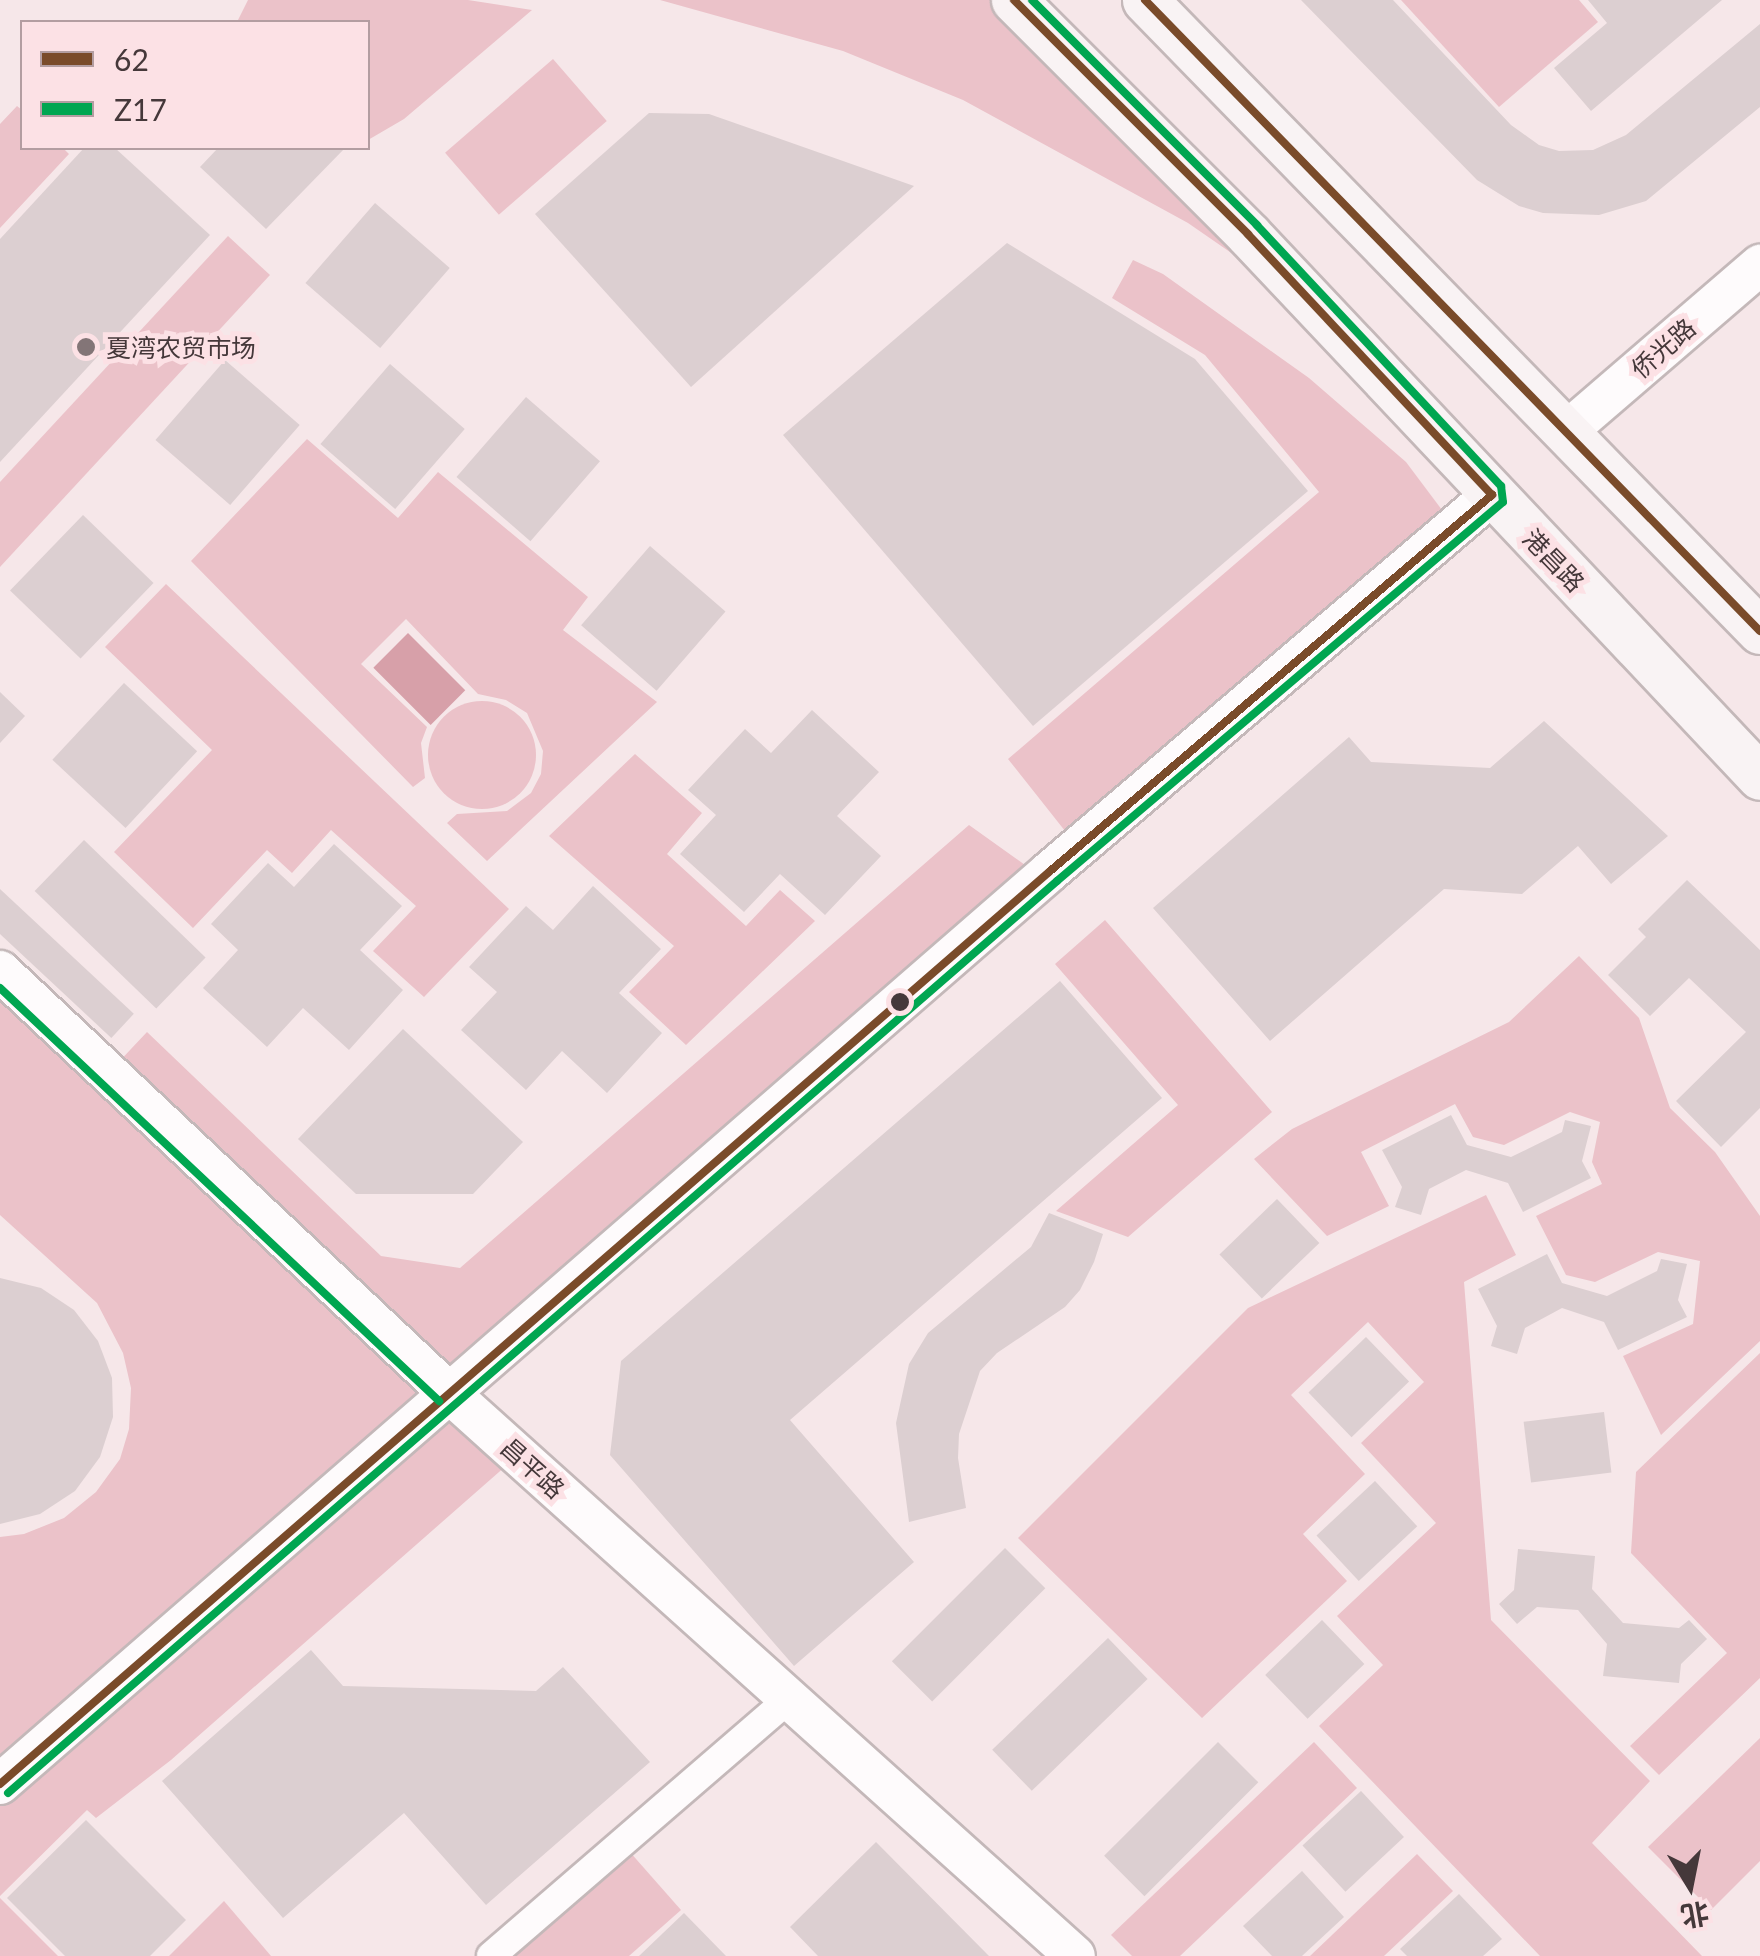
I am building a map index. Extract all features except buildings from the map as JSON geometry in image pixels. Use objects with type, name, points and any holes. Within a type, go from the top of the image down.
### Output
[{"type":"main road","name":"港昌路","points":[[1014,0],[1248,234],[1760,776]]},
{"type":"main road","points":[[1145,0],[1760,631]]},
{"type":"street","name":"侨光路","points":[[1566,431],[1760,265]]},
{"type":"street","points":[[0,1784],[448,1392],[1492,495]]},
{"type":"street","name":"昌平路","points":[[0,971],[448,1392],[1075,1956]]},
{"type":"street","points":[[491,1956],[789,1699]]},
{"type":"shaded area","points":[[248,0],[468,0],[532,10],[404,119],[370,139],[370,20],[238,20]]},
{"type":"shaded area","points":[[660,0],[1011,0],[1321,315],[1188,223],[963,100],[843,51]]},
{"type":"shaded area","points":[[1401,0],[1579,0],[1598,22],[1499,107]]},
{"type":"shaded area","points":[[553,59],[607,121],[499,215],[445,153]]},
{"type":"shaded area","points":[[17,106],[20,150],[65,150],[69,154],[0,228],[0,124]]},
{"type":"shaded area","points":[[228,236],[270,275],[0,567],[0,482]]},
{"type":"shaded area","points":[[1133,260],[1163,274],[1309,378],[1406,462],[1448,518],[1069,836],[1008,759],[1319,492],[1205,355],[1112,298]]},
{"type":"shaded area","points":[[307,439],[398,518],[438,472],[588,597],[563,630],[657,702],[487,861],[447,823],[457,814],[507,811],[531,793],[541,774],[543,751],[527,713],[506,700],[478,694],[406,619],[361,664],[427,727],[421,743],[425,778],[413,787],[191,561]]},
{"type":"shaded area","points":[[166,584],[509,909],[424,997],[373,951],[416,906],[331,830],[292,873],[267,850],[193,928],[114,852],[212,750],[105,647]]},
{"type":"shaded area","points":[[408,633],[465,690],[431,725],[373,668]]},
{"type":"shaded area","points":[[482,701],[503,705],[520,717],[532,734],[536,755],[532,776],[520,793],[503,805],[482,809],[461,805],[444,793],[432,776],[428,755],[432,734],[444,717],[461,705]]},
{"type":"shaded area","points":[[635,754],[702,813],[667,854],[746,926],[780,890],[815,921],[686,1045],[629,992],[674,946],[549,836]]},
{"type":"shaded area","points":[[969,825],[1032,870],[448,1381],[114,1067],[147,1032],[381,1256],[460,1268]]},
{"type":"shaded area","points":[[1105,920],[1272,1112],[1128,1237],[1056,1211],[1178,1105],[1055,964]]},
{"type":"shaded area","points":[[1579,956],[1639,1018],[1670,1108],[1715,1152],[1760,1216],[1760,1341],[1661,1435],[1623,1356],[1693,1324],[1700,1261],[1658,1252],[1595,1282],[1566,1275],[1536,1216],[1602,1184],[1592,1162],[1600,1122],[1570,1112],[1504,1145],[1473,1137],[1455,1104],[1361,1152],[1389,1206],[1327,1236],[1254,1159],[1292,1129],[1509,1022]]},
{"type":"shaded area","points":[[0,985],[434,1390],[0,1777],[0,1537],[24,1534],[64,1518],[96,1492],[120,1459],[129,1429],[131,1388],[123,1353],[97,1303],[0,1215]]},
{"type":"shaded area","points":[[1486,1195],[1516,1255],[1464,1282],[1491,1620],[1650,1781],[1592,1843],[1702,1956],[1540,1956],[1319,1726],[1383,1665],[1337,1616],[1436,1523],[1361,1443],[1424,1382],[1368,1322],[1291,1395],[1365,1474],[1303,1534],[1347,1581],[1202,1718],[1018,1538],[1248,1308]]},
{"type":"shaded area","points":[[1760,1353],[1760,1678],[1659,1775],[1630,1746],[1727,1653],[1631,1553],[1636,1472]]},
{"type":"shaded area","points":[[444,1410],[507,1465],[171,1760],[96,1818],[87,1810],[0,1896],[0,1796]]},
{"type":"shaded area","points":[[1760,1738],[1760,1861],[1711,1910],[1648,1847]]},
{"type":"shaded area","points":[[1314,1742],[1357,1788],[1180,1956],[1132,1956],[1111,1935]]},
{"type":"shaded area","points":[[629,1851],[681,1910],[629,1956],[510,1956]]},
{"type":"shaded area","points":[[1417,1854],[1453,1891],[1384,1956],[1310,1956]]},
{"type":"shaded area","points":[[0,1898],[58,1956],[0,1956]]},
{"type":"shaded area","points":[[224,1901],[271,1956],[169,1956]]},
{"type":"transit line","name":"62","points":[[0,1784],[1049,872],[1492,495],[1248,234],[1014,0]]},
{"type":"transit line","name":"Z17","points":[[8,1793],[1057,881],[1503,502],[1501,486],[1257,225],[1032,0]]},
{"type":"transit line","name":"62","points":[[1145,0],[1760,631]]},
{"type":"transit line","name":"Z17","points":[[0,988],[439,1401]]},
{"type":"place","name":"夏湾农贸市场","points":[[86,347]]}]
